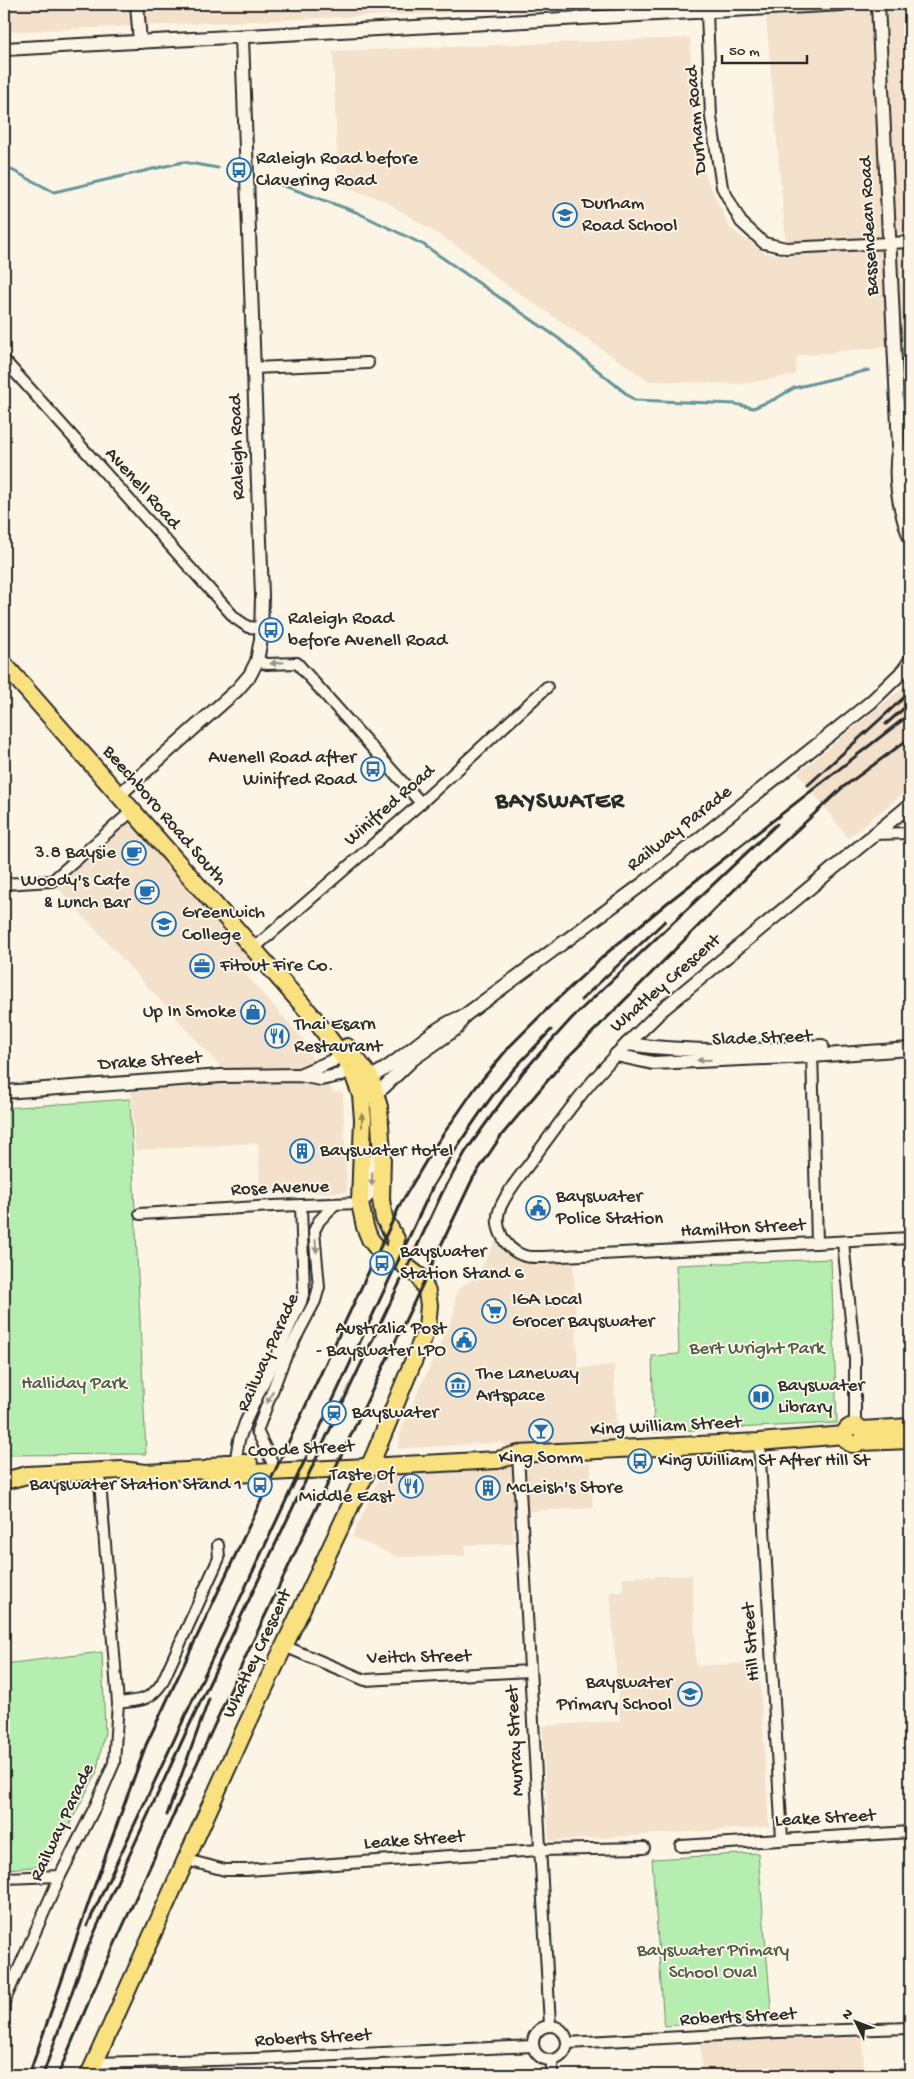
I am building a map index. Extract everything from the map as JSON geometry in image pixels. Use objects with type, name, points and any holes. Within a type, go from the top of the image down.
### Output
[{"type":"main road","name":"Beechboro Road South","points":[[4,664],[344,1051],[362,1080]]},
{"type":"main road","points":[[362,1080],[379,1107],[382,1151],[381,1200],[384,1218],[396,1239],[393,1256]]},
{"type":"main road","points":[[360,1204],[363,1119],[362,1080]]},
{"type":"main road","name":"Whatley Crescent","points":[[92,2069],[284,1646],[372,1461],[427,1328],[429,1305],[427,1292],[420,1277],[393,1256],[381,1253],[370,1239],[365,1227],[360,1204]]},
{"type":"main road","name":"King William Street","points":[[399,1465],[498,1460],[518,1454],[759,1442],[910,1427]]},
{"type":"main road","name":"King William Street","points":[[855,1433],[910,1440]]},
{"type":"main road","name":"King William Street","points":[[372,1461],[498,1450],[518,1454]]},
{"type":"main road","name":"Coode Street","points":[[206,1470],[217,1475],[372,1461]]},
{"type":"main road","name":"Coode Street","points":[[5,1481],[27,1475],[122,1470],[145,1473],[206,1470],[224,1463],[372,1461],[399,1465]]},
{"type":"main road","name":"Coode Street","points":[[5,1481],[27,1485],[123,1481],[145,1473]]},
{"type":"street","points":[[138,4],[140,42]]},
{"type":"street","points":[[4,50],[843,4]]},
{"type":"street","name":"Bassendean Road","points":[[878,4],[899,446],[896,461],[898,495],[906,514]]},
{"type":"street","name":"Durham Road","points":[[707,12],[711,117],[722,188],[741,222],[764,243],[786,248],[910,242]]},
{"type":"street","name":"Raleigh Road","points":[[119,795],[237,690],[250,674],[257,661],[261,628],[242,37]]},
{"type":"street","name":"Avenell Road","points":[[4,360],[235,618],[248,627],[261,628]]},
{"type":"street","points":[[254,368],[368,364]]},
{"type":"street","name":"Bassendean Road","points":[[899,446],[905,456],[910,493]]},
{"type":"street","points":[[906,514],[910,534]]},
{"type":"street","points":[[257,661],[267,664],[297,663],[421,803]]},
{"type":"street","name":"Railway Parade","points":[[362,1080],[384,1088],[413,1060],[457,1028],[464,1016],[644,882],[871,702],[903,671],[910,661]]},
{"type":"street","name":"Winifred Road","points":[[253,949],[421,803],[547,687]]},
{"type":"street","name":"Whatley Crescent","points":[[500,1232],[498,1217],[504,1200],[556,1126],[616,1055],[663,1009],[910,805]]},
{"type":"street","points":[[4,884],[52,881],[132,811]]},
{"type":"street","points":[[875,834],[910,833]]},
{"type":"street","name":"Slade Street","points":[[627,1044],[653,1048],[812,1052],[910,1040]]},
{"type":"street","name":"Slade Street","points":[[616,1055],[653,1063],[812,1052],[910,1048]]},
{"type":"street","name":"Drake Street","points":[[299,1075],[322,1067],[344,1051]]},
{"type":"street","points":[[812,1052],[817,1243]]},
{"type":"street","name":"Drake Street","points":[[4,1092],[212,1077],[299,1075],[321,1078],[340,1075],[362,1080]]},
{"type":"street","points":[[360,1204],[369,1199],[372,1192],[373,1160],[382,1151]]},
{"type":"street","name":"Rose Avenue","points":[[140,1214],[273,1206],[360,1204]]},
{"type":"street","name":"Railway Parade","points":[[272,1462],[257,1431],[284,1360],[315,1301],[319,1287],[314,1231],[318,1221],[334,1205]]},
{"type":"street","name":"Railway Parade","points":[[235,1463],[239,1440],[245,1423],[304,1291],[301,1206]]},
{"type":"street","name":"Hamilton Street","points":[[500,1232],[510,1247],[521,1255],[532,1258],[910,1238]]},
{"type":"street","points":[[843,1242],[855,1359],[855,1433]]},
{"type":"street","name":"Hill Street","points":[[759,1442],[782,1839]]},
{"type":"street","name":"Murray Street","points":[[518,1454],[550,2025]]},
{"type":"street","name":"Railway Parade","points":[[4,2002],[60,1876],[96,1805],[114,1763],[118,1703],[100,1482]]},
{"type":"street","points":[[118,1703],[146,1699],[155,1693],[162,1683],[219,1558],[218,1545]]},
{"type":"street","name":"Veitch Street","points":[[284,1646],[365,1680],[530,1672]]},
{"type":"street","name":"Leake Street","points":[[681,1846],[910,1832]]},
{"type":"street","name":"Leake Street","points":[[187,1860],[225,1870],[246,1870],[539,1850],[644,1848]]},
{"type":"street","points":[[4,1878],[60,1876]]},
{"type":"street","points":[[550,2025],[561,2029],[565,2034],[567,2044],[562,2054],[552,2060],[540,2057],[533,2046],[535,2034],[538,2030],[550,2025]]},
{"type":"street","name":"Roberts Street","points":[[567,2044],[778,2032],[910,2028]]},
{"type":"street","name":"Roberts Street","points":[[92,2069],[253,2059],[533,2046]]},
{"type":"street","points":[[552,2060],[552,2075]]},
{"type":"shaded area","points":[[4,4],[639,4],[4,32]]},
{"type":"shaded area","name":"Durham Road School","points":[[765,4],[910,4],[910,520],[900,491],[892,346],[797,356],[795,375],[743,384],[649,381],[492,275],[468,253],[385,201],[338,185],[333,51],[690,38],[693,109],[705,175],[730,228],[765,253],[787,256]]},
{"type":"shaded area","points":[[910,682],[910,788],[848,838],[798,773]]},
{"type":"shaded area","points":[[133,814],[254,951],[241,969],[310,1047],[309,1053],[333,1092],[343,1093],[347,1192],[260,1194],[258,1143],[135,1150],[131,1082],[221,1076],[219,1065],[53,883]]},
{"type":"shaded area","points":[[500,1232],[521,1255],[571,1255],[574,1273],[578,1368],[614,1365],[617,1438],[566,1441],[567,1464],[590,1463],[593,1508],[513,1512],[514,1544],[465,1545],[465,1556],[397,1557],[352,1537],[382,1472],[505,1466],[503,1442],[398,1449],[402,1427],[454,1314],[456,1291],[477,1276]]},
{"type":"shaded area","name":"Bayswater Primary School","points":[[692,1575],[696,1666],[759,1662],[769,1827],[549,1841],[542,1726],[620,1721],[610,1592],[623,1592],[623,1577]]},
{"type":"shaded area","points":[[862,2030],[865,2075],[702,2075],[700,2038]]},
{"type":"green space","name":"Halliday Park","points":[[130,1099],[146,1454],[4,1455],[4,1108]]},
{"type":"green space","name":"Bert Wright Park","points":[[831,1259],[837,1423],[654,1432],[652,1356],[679,1354],[676,1265]]},
{"type":"green space","points":[[102,1652],[105,1732],[96,1774],[48,1866],[4,1869],[4,1664]]},
{"type":"green space","name":"Bayswater Primary School Oval","points":[[758,1853],[772,2019],[664,2026],[652,1859]]},
{"type":"waterway","points":[[4,168],[6,167],[54,192],[183,162],[218,168]]},
{"type":"waterway","points":[[279,184],[356,212],[424,245],[558,338],[634,400],[735,404],[753,408],[775,399],[794,388],[869,370]]},
{"type":"railway","points":[[808,785],[910,692]]},
{"type":"railway","points":[[886,724],[910,703]]},
{"type":"railway","points":[[29,2075],[146,1745],[401,1203],[435,1146],[476,1087],[510,1046],[608,952],[667,903],[910,714]]},
{"type":"railway","points":[[58,2075],[92,1994],[245,1658],[473,1178],[501,1136],[564,1061],[752,872],[842,788],[910,738]]},
{"type":"railway","points":[[43,2075],[86,1952],[111,1895],[189,1726],[443,1191],[466,1151],[523,1072],[572,1018],[777,824]]},
{"type":"railway","points":[[581,1000],[665,921]]},
{"type":"railway","points":[[87,1926],[433,1186],[481,1111],[514,1069],[551,1030]]},
{"type":"railway","points":[[167,1815],[209,1699]]},
{"type":"place","name":"Raleigh Road before Clavering Road","points":[[239,170]]},
{"type":"place","name":"Durham Road School","points":[[565,215]]},
{"type":"place","name":"Raleigh Road before Avenell Road","points":[[271,630]]},
{"type":"place","name":"Avenell Road after Winifred Road","points":[[373,769]]},
{"type":"place","name":"3.8 Baysie","points":[[134,853]]},
{"type":"place","name":"Woody's Cafe & Lunch Bar","points":[[147,892]]},
{"type":"place","name":"Greenwich College","points":[[164,924]]},
{"type":"place","name":"Fitout Fire Co.","points":[[202,966]]},
{"type":"place","name":"Up In Smoke","points":[[253,1012]]},
{"type":"place","name":"Thai Esarn Restaurant","points":[[277,1036]]},
{"type":"place","name":"Bayswater Hotel","points":[[302,1151]]},
{"type":"place","name":"Bayswater Police Station","points":[[538,1208]]},
{"type":"place","name":"Bayswater Station Stand 6","points":[[382,1263]]},
{"type":"place","name":"IGA Local Grocer Bayswater","points":[[494,1311]]},
{"type":"place","name":"Australia Post - Bayswater LPO","points":[[464,1340]]},
{"type":"place","name":"The Laneway Artspace","points":[[458,1385]]},
{"type":"place","name":"Bayswater Library","points":[[761,1397]]},
{"type":"place","name":"Bayswater","points":[[334,1413]]},
{"type":"place","name":"King Somm","points":[[541,1431]]},
{"type":"place","name":"King William St After Hill St","points":[[640,1461]]},
{"type":"place","name":"Bayswater Station Stand 1","points":[[260,1485]]},
{"type":"place","name":"Taste Of Middle East","points":[[411,1486]]},
{"type":"place","name":"McLeish's Store","points":[[488,1488]]},
{"type":"place","name":"Bayswater Primary School","points":[[690,1694]]},
{"type":"district","name":"BAYSWATER","points":[[560,802]]}]
